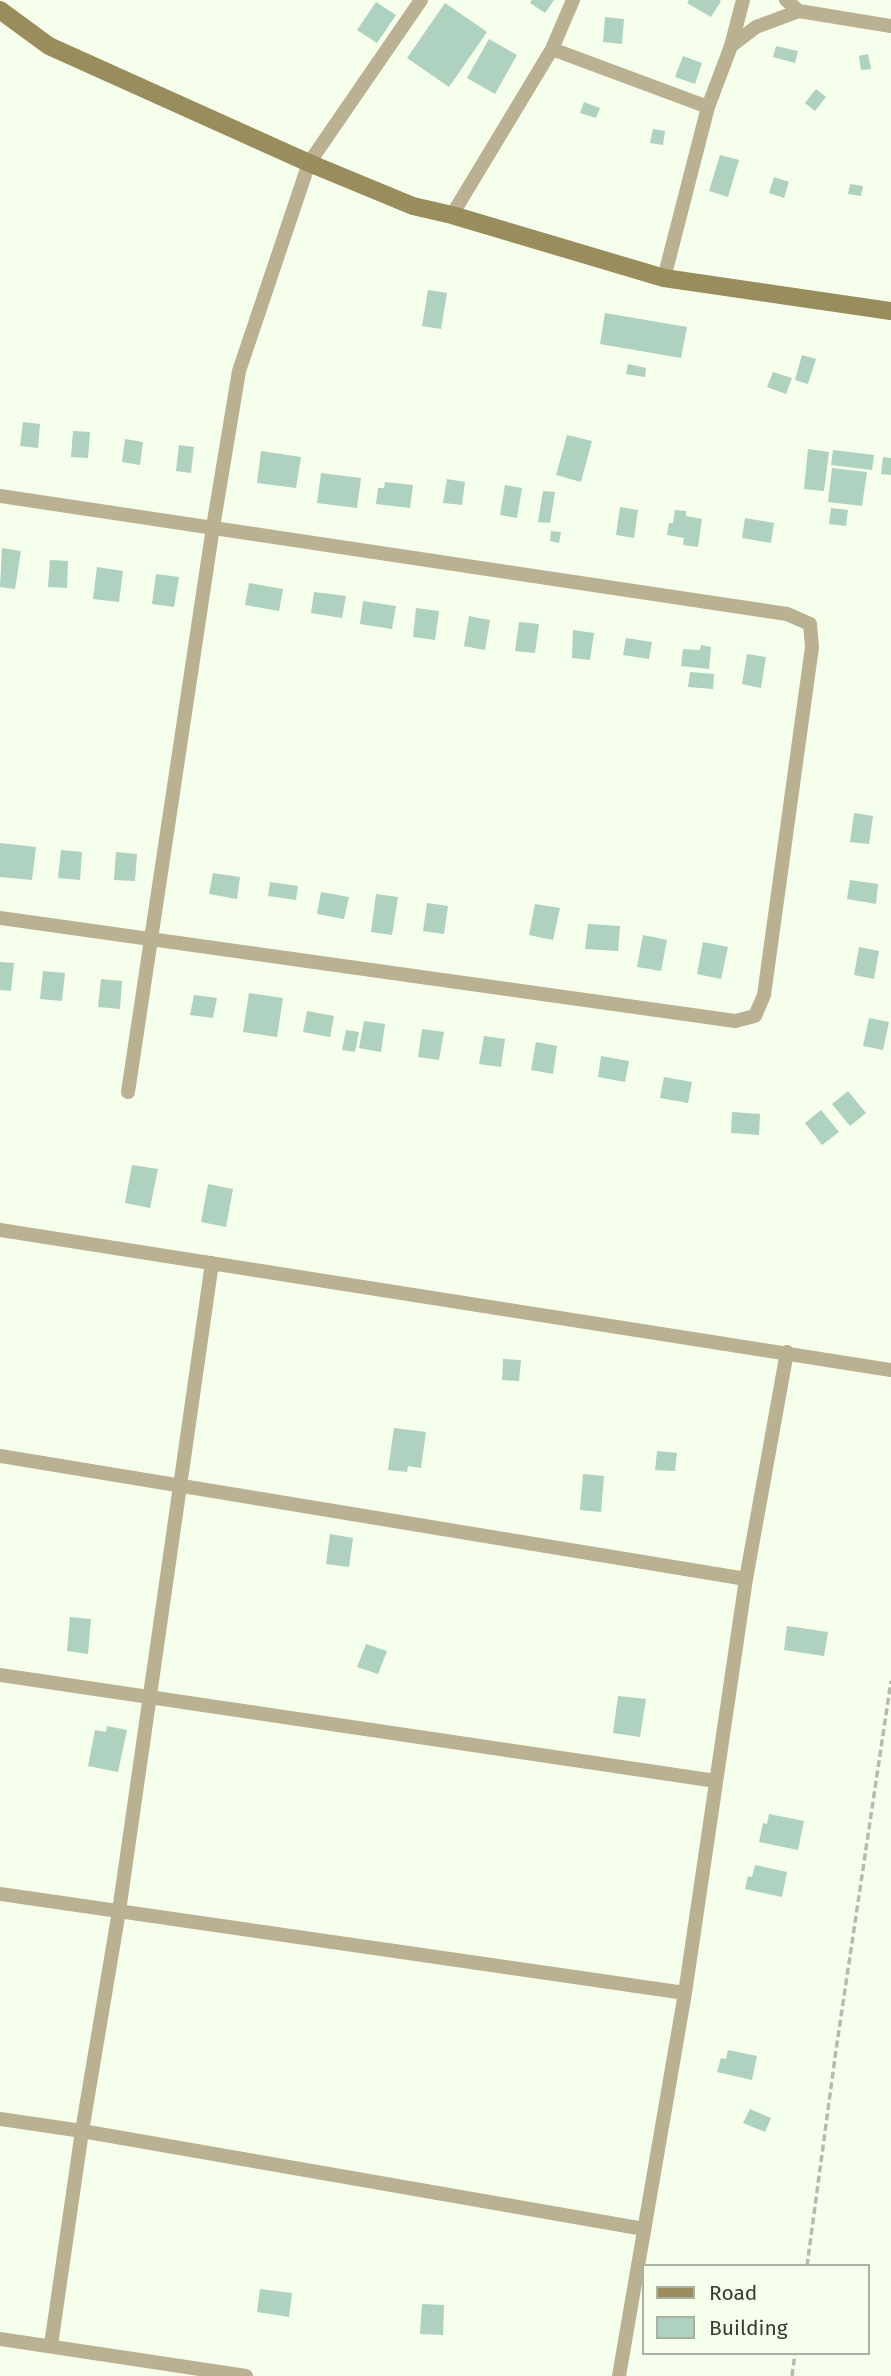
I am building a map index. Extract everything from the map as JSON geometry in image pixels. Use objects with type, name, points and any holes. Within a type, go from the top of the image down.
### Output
[{"type":"street","points":[[128,1092],[239,371],[309,163],[421,0]]},
{"type":"street","points":[[452,215],[552,49],[573,0]]},
{"type":"street","points":[[664,278],[708,107],[731,46],[743,0]]},
{"type":"street","points":[[786,0],[799,10],[891,26]]},
{"type":"street","points":[[0,10],[49,46],[309,163],[414,206],[664,278],[891,311]]},
{"type":"street","points":[[731,46],[756,27],[799,10]]},
{"type":"street","points":[[552,49],[708,107]]},
{"type":"street","points":[[0,496],[787,614],[810,624],[812,646],[764,995],[755,1016],[735,1021],[0,918]]},
{"type":"street","points":[[0,1230],[891,1370]]},
{"type":"street","points":[[51,2345],[118,1911],[212,1263]]},
{"type":"street","points":[[619,2376],[685,1993],[746,1579],[786,1352]]},
{"type":"street","points":[[0,1456],[746,1579]]},
{"type":"street","points":[[0,1675],[716,1781]]},
{"type":"street","points":[[0,1894],[685,1993]]},
{"type":"street","points":[[0,2119],[644,2229]]},
{"type":"street","points":[[0,2339],[51,2345],[181,2371],[247,2376]]},
{"type":"path","points":[[807,2264],[891,1681]]},
{"type":"path","points":[[792,2376],[795,2355]]},
{"type":"building","points":[[532,0],[554,0],[545,13],[530,3]]},
{"type":"building","points":[[689,0],[721,1],[711,17],[687,3]]},
{"type":"building","points":[[376,2],[396,15],[377,43],[357,30]]},
{"type":"building","points":[[445,3],[487,32],[449,87],[407,58]]},
{"type":"building","points":[[605,17],[624,19],[622,44],[603,42]]},
{"type":"building","points":[[489,39],[517,55],[495,94],[467,78]]},
{"type":"building","points":[[776,46],[798,51],[795,63],[773,57]]},
{"type":"building","points":[[868,54],[871,69],[861,70],[859,56]]},
{"type":"building","points":[[683,56],[702,63],[695,84],[675,77]]},
{"type":"building","points":[[816,89],[826,97],[815,111],[805,103]]},
{"type":"building","points":[[584,102],[600,108],[596,118],[580,113]]},
{"type":"building","points":[[653,129],[665,131],[663,145],[650,143]]},
{"type":"building","points":[[720,155],[739,160],[728,197],[709,191]]},
{"type":"building","points":[[774,177],[789,182],[784,198],[769,193]]},
{"type":"building","points":[[850,184],[863,186],[861,196],[848,194]]},
{"type":"building","points":[[428,290],[447,293],[441,329],[422,326]]},
{"type":"building","points":[[605,313],[687,327],[681,358],[600,344]]},
{"type":"building","points":[[802,355],[816,359],[808,384],[795,380]]},
{"type":"building","points":[[628,364],[646,368],[645,377],[626,374]]},
{"type":"building","points":[[773,372],[792,378],[786,394],[767,387]]},
{"type":"building","points":[[23,422],[40,424],[38,448],[20,446]]},
{"type":"building","points":[[73,431],[90,432],[88,458],[71,457]]},
{"type":"building","points":[[567,435],[592,441],[581,482],[556,475]]},
{"type":"building","points":[[125,439],[143,442],[140,465],[122,462]]},
{"type":"building","points":[[179,445],[194,447],[191,473],[176,471]]},
{"type":"building","points":[[808,449],[829,452],[824,491],[804,489]]},
{"type":"building","points":[[833,450],[874,455],[872,470],[831,465]]},
{"type":"building","points":[[261,451],[301,457],[296,488],[257,483]]},
{"type":"building","points":[[883,457],[891,458],[891,475],[881,474]]},
{"type":"building","points":[[832,468],[867,472],[862,506],[828,502]]},
{"type":"building","points":[[321,473],[361,478],[357,508],[317,503]]},
{"type":"building","points":[[447,479],[465,482],[462,505],[443,503]]},
{"type":"building","points":[[385,482],[413,485],[410,508],[376,504],[378,488],[384,488]]},
{"type":"building","points":[[505,485],[522,488],[517,518],[500,515]]},
{"type":"building","points":[[543,491],[555,492],[550,523],[538,522]]},
{"type":"building","points":[[620,507],[638,510],[634,538],[616,535]]},
{"type":"building","points":[[831,508],[848,510],[846,526],[829,524]]},
{"type":"building","points":[[675,510],[686,511],[686,516],[702,519],[698,547],[683,545],[684,538],[667,535]]},
{"type":"building","points":[[745,518],[774,523],[771,543],[742,538]]},
{"type":"building","points":[[551,531],[561,532],[559,543],[550,541]]},
{"type":"building","points":[[2,548],[21,551],[15,589],[0,587]]},
{"type":"building","points":[[50,560],[68,561],[67,588],[48,587]]},
{"type":"building","points":[[97,567],[123,571],[119,602],[93,599]]},
{"type":"building","points":[[156,574],[179,577],[174,607],[152,604]]},
{"type":"building","points":[[249,583],[283,589],[279,611],[245,605]]},
{"type":"building","points":[[314,592],[346,596],[342,618],[311,613]]},
{"type":"building","points":[[363,601],[396,606],[392,629],[360,624]]},
{"type":"building","points":[[416,608],[439,611],[435,640],[413,637]]},
{"type":"building","points":[[469,616],[490,620],[485,650],[464,646]]},
{"type":"building","points":[[519,622],[539,624],[535,653],[515,651]]},
{"type":"building","points":[[573,630],[594,633],[590,660],[572,658]]},
{"type":"building","points":[[626,638],[652,642],[649,659],[623,655]]},
{"type":"building","points":[[701,645],[711,647],[709,669],[681,666],[683,649],[700,650]]},
{"type":"building","points":[[747,654],[766,657],[761,688],[742,684]]},
{"type":"building","points":[[690,672],[714,674],[713,689],[688,687]]},
{"type":"building","points":[[854,813],[873,816],[869,844],[850,842]]},
{"type":"building","points":[[0,843],[36,847],[32,880],[0,877]]},
{"type":"building","points":[[61,850],[82,852],[80,880],[58,878]]},
{"type":"building","points":[[116,852],[137,854],[135,881],[114,880]]},
{"type":"building","points":[[213,873],[240,877],[237,899],[209,894]]},
{"type":"building","points":[[850,880],[878,884],[876,904],[847,899]]},
{"type":"building","points":[[270,882],[298,886],[296,900],[268,896]]},
{"type":"building","points":[[321,892],[349,897],[344,919],[317,914]]},
{"type":"building","points":[[376,894],[398,897],[392,935],[371,932]]},
{"type":"building","points":[[427,903],[448,906],[444,934],[423,931]]},
{"type":"building","points":[[535,904],[560,908],[553,940],[529,935]]},
{"type":"building","points":[[588,924],[620,926],[618,951],[585,949]]},
{"type":"building","points":[[643,935],[667,940],[661,971],[637,967]]},
{"type":"building","points":[[703,942],[728,947],[721,979],[697,974]]},
{"type":"building","points":[[859,947],[879,951],[874,979],[854,975]]},
{"type":"building","points":[[0,962],[14,963],[11,991],[0,990]]},
{"type":"building","points":[[43,971],[65,973],[62,1001],[40,999]]},
{"type":"building","points":[[101,979],[122,981],[120,1009],[98,1007]]},
{"type":"building","points":[[249,993],[283,998],[277,1037],[243,1032]]},
{"type":"building","points":[[194,995],[217,998],[213,1018],[190,1015]]},
{"type":"building","points":[[307,1011],[334,1016],[330,1037],[303,1032]]},
{"type":"building","points":[[869,1018],[889,1022],[883,1050],[863,1046]]},
{"type":"building","points":[[364,1021],[385,1024],[381,1052],[359,1048]]},
{"type":"building","points":[[422,1029],[444,1032],[439,1060],[418,1057]]},
{"type":"building","points":[[346,1030],[359,1032],[355,1052],[342,1050]]},
{"type":"building","points":[[484,1036],[505,1039],[501,1067],[479,1064]]},
{"type":"building","points":[[536,1042],[557,1046],[553,1074],[531,1070]]},
{"type":"building","points":[[601,1056],[629,1061],[625,1082],[598,1077]]},
{"type":"building","points":[[664,1077],[692,1082],[688,1103],[660,1098]]},
{"type":"building","points":[[848,1091],[866,1113],[850,1126],[832,1104]]},
{"type":"building","points":[[821,1110],[839,1132],[822,1145],[805,1123]]},
{"type":"building","points":[[732,1112],[760,1114],[759,1135],[731,1133]]},
{"type":"building","points":[[132,1165],[158,1169],[150,1208],[125,1203]]},
{"type":"building","points":[[208,1184],[233,1189],[226,1227],[201,1222]]},
{"type":"building","points":[[503,1359],[521,1360],[519,1381],[502,1380]]},
{"type":"building","points":[[394,1428],[426,1432],[421,1468],[408,1466],[407,1472],[388,1470]]},
{"type":"building","points":[[657,1451],[677,1453],[675,1471],[655,1470]]},
{"type":"building","points":[[583,1474],[604,1476],[601,1512],[580,1510]]},
{"type":"building","points":[[330,1534],[353,1538],[349,1567],[326,1564]]},
{"type":"building","points":[[70,1617],[91,1619],[88,1654],[67,1651]]},
{"type":"building","points":[[787,1626],[828,1632],[824,1656],[784,1650]]},
{"type":"building","points":[[366,1644],[387,1651],[378,1674],[357,1667]]},
{"type":"building","points":[[618,1696],[646,1699],[640,1737],[613,1733]]},
{"type":"building","points":[[107,1726],[127,1730],[118,1772],[88,1766],[95,1730],[106,1732]]},
{"type":"building","points":[[769,1814],[804,1821],[798,1850],[759,1842],[763,1823],[767,1824]]},
{"type":"building","points":[[755,1865],[787,1872],[782,1897],[745,1889],[748,1876],[752,1877]]},
{"type":"building","points":[[728,2050],[757,2056],[752,2080],[717,2072],[721,2058],[726,2059]]},
{"type":"building","points":[[750,2109],[771,2118],[765,2132],[743,2123]]},
{"type":"building","points":[[260,2289],[292,2293],[289,2317],[257,2312]]},
{"type":"building","points":[[422,2304],[444,2305],[443,2335],[420,2334]]}]
